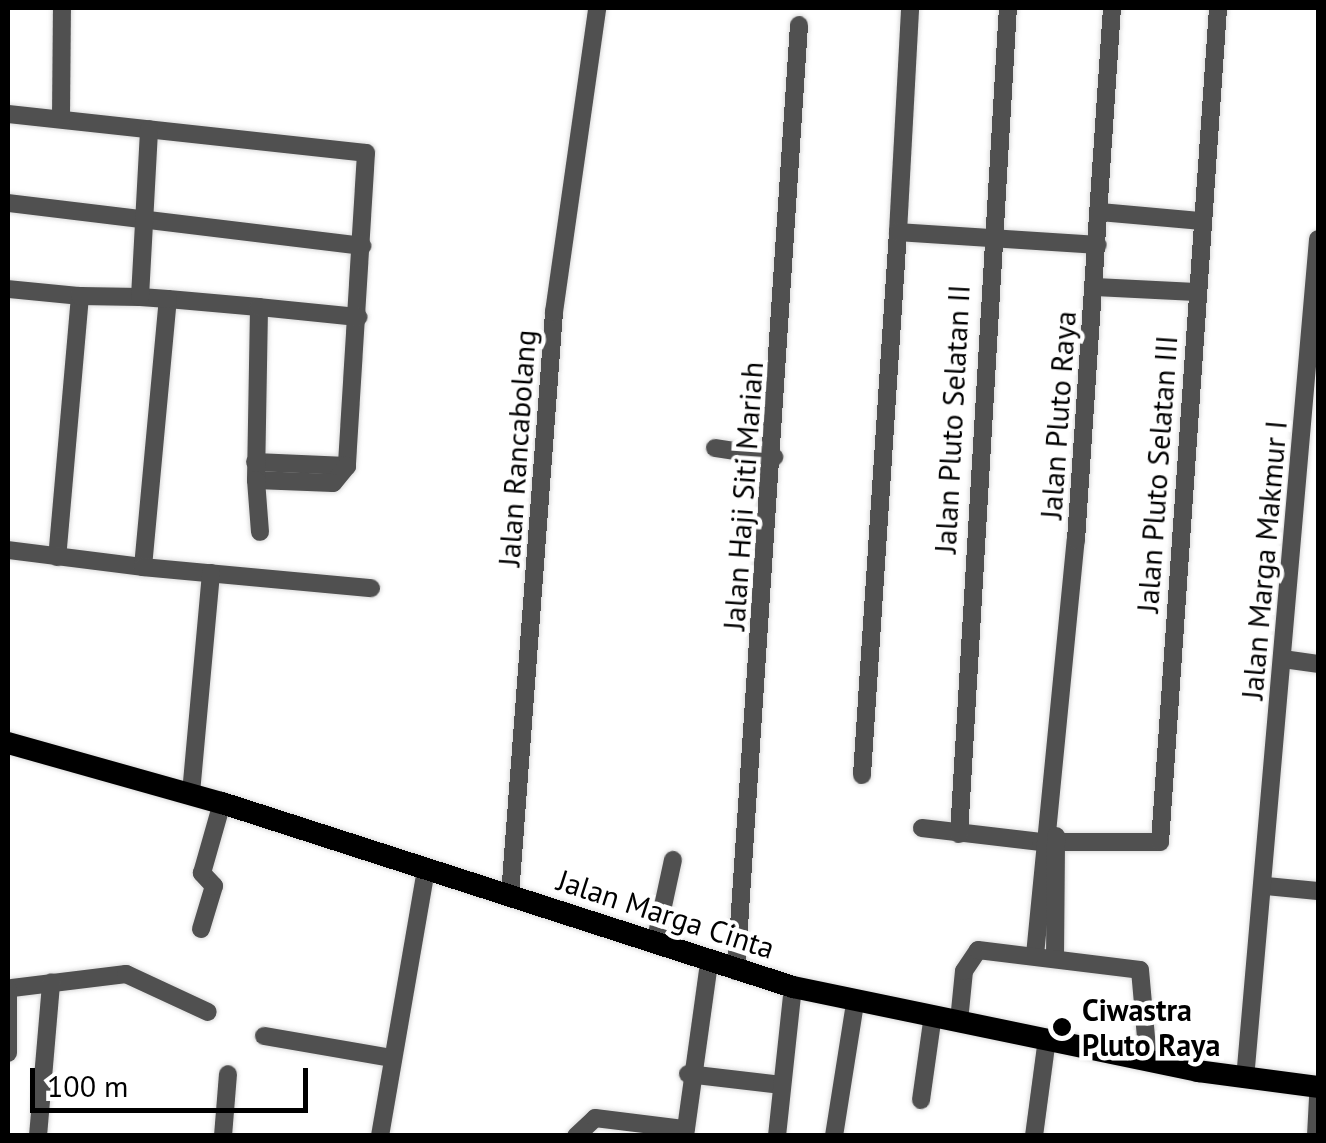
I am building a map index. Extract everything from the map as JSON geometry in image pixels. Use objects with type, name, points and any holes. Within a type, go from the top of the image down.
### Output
[{"type":"main road","name":"Jalan Marga Cinta","points":[[8,743],[222,803],[793,987],[1245,1080],[1318,1087]]},
{"type":"street","points":[[61,118],[62,8]]},
{"type":"street","name":"Jalan Rancabolang","points":[[526,900],[554,312],[598,8]]},
{"type":"street","points":[[862,775],[910,8]]},
{"type":"street","name":"Jalan Pluto Selatan II","points":[[960,834],[990,239],[1008,8]]},
{"type":"street","name":"Jalan Pluto Raya","points":[[1036,955],[1051,837],[1095,287],[1112,8]]},
{"type":"street","name":"Jalan Pluto Selatan III","points":[[1051,837],[1161,840],[1200,221],[1218,8]]},
{"type":"street","name":"Jalan Haji Siti Mariah","points":[[736,971],[774,457],[798,25]]},
{"type":"street","points":[[8,114],[362,150],[362,246],[347,466],[255,471]]},
{"type":"street","points":[[140,296],[149,128]]},
{"type":"street","points":[[8,203],[362,246]]},
{"type":"street","points":[[1100,212],[1200,221]]},
{"type":"street","points":[[898,232],[1098,245]]},
{"type":"street","name":"Jalan Marga Makmur I","points":[[1245,1080],[1313,358],[1318,239]]},
{"type":"street","points":[[1095,287],[1196,292]]},
{"type":"street","points":[[8,289],[80,296],[140,296],[358,318]]},
{"type":"street","points":[[57,557],[80,296]]},
{"type":"street","points":[[143,567],[168,300]]},
{"type":"street","points":[[259,306],[255,471],[260,532]]},
{"type":"street","points":[[715,448],[774,457]]},
{"type":"street","points":[[8,550],[371,588]]},
{"type":"street","points":[[191,794],[211,573]]},
{"type":"street","points":[[1283,660],[1318,664]]},
{"type":"street","points":[[202,929],[214,886],[202,873],[222,803]]},
{"type":"street","points":[[922,828],[960,834],[1051,837]]},
{"type":"street","name":"Jalan Pluto Raya","points":[[1051,837],[1055,958]]},
{"type":"street","points":[[655,943],[673,860]]},
{"type":"street","points":[[380,1136],[392,1058],[412,974],[410,865]]},
{"type":"street","points":[[1266,886],[1318,890]]},
{"type":"street","points":[[960,1021],[971,954],[1036,955],[1143,971],[1148,1059]]},
{"type":"street","points":[[576,1136],[596,1118],[685,1132],[688,1074],[708,962]]},
{"type":"street","points":[[8,1054],[10,988],[138,976],[208,1012]]},
{"type":"street","points":[[38,1136],[50,983]]},
{"type":"street","points":[[777,1136],[793,987]]},
{"type":"street","points":[[834,1136],[854,1002]]},
{"type":"street","points":[[921,1100],[933,1016]]},
{"type":"street","points":[[264,1036],[392,1058]]},
{"type":"street","points":[[1034,1136],[1047,1038]]},
{"type":"street","points":[[223,1136],[228,1074]]},
{"type":"street","points":[[688,1074],[781,1085]]},
{"type":"street","points":[[1316,1136],[1318,1097]]},
{"type":"place","name":"Ciwastra Pluto Raya","points":[[1062,1027]]}]
